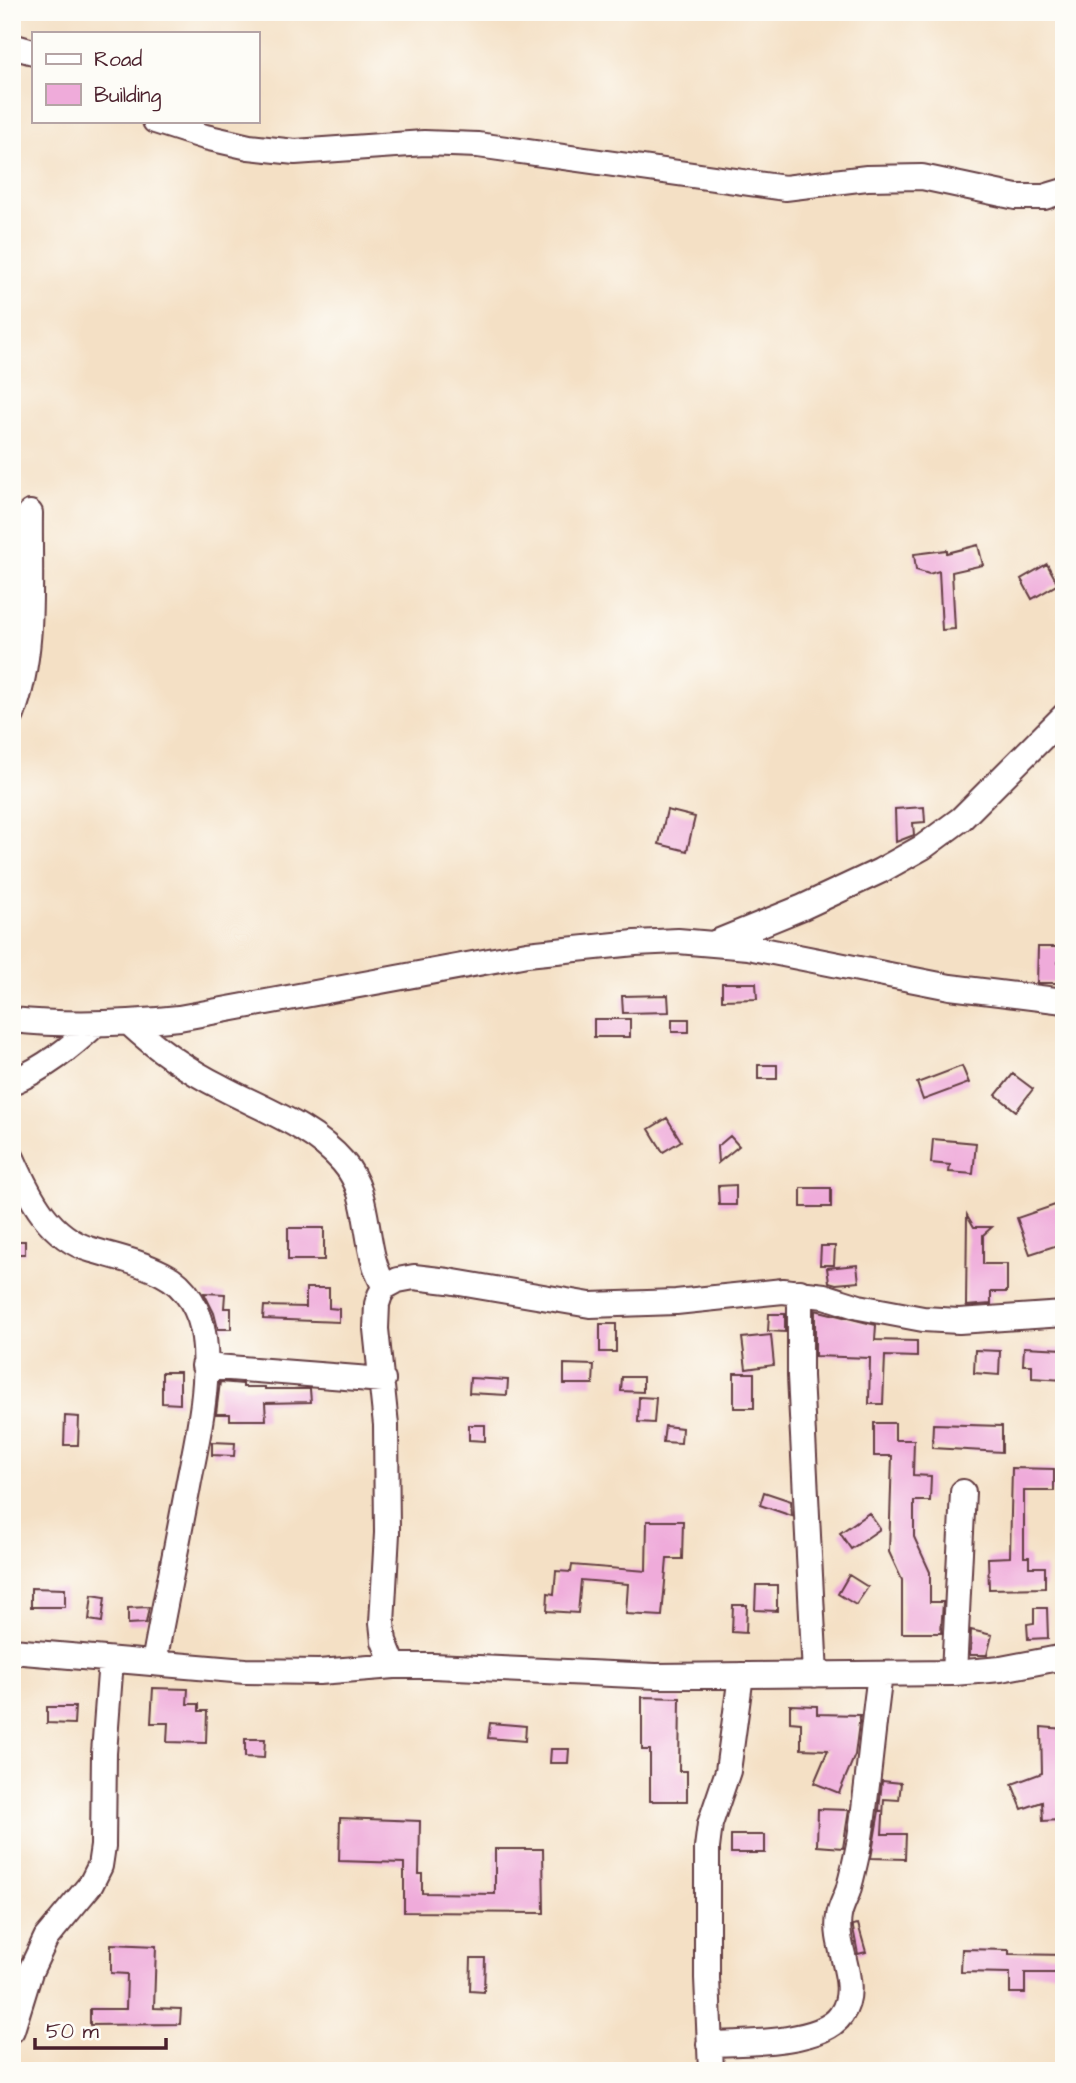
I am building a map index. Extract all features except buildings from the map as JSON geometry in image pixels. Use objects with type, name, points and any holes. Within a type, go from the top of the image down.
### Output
[{"type":"street","points":[[12,47],[32,52]]},
{"type":"street","points":[[158,122],[249,147],[295,152],[424,143],[478,145],[785,188],[867,178],[922,177],[1016,197],[1044,197],[1064,191]]},
{"type":"street","points":[[12,715],[23,675],[26,649],[30,513]]},
{"type":"street","points":[[717,943],[814,902],[923,847],[961,820],[1064,716]]},
{"type":"street","points":[[12,1020],[129,1023],[210,1013],[527,954],[678,941],[717,943],[788,953],[950,986],[1064,1001]]},
{"type":"street","points":[[129,1023],[192,1072],[287,1121],[322,1143],[344,1163],[355,1179],[363,1201],[376,1267],[385,1287]]},
{"type":"street","points":[[12,1082],[64,1054],[96,1024]]},
{"type":"street","points":[[12,1158],[34,1201],[52,1228],[83,1247],[133,1262],[164,1275],[181,1287],[192,1301],[199,1318],[204,1338],[204,1366],[197,1439],[154,1663]]},
{"type":"street","points":[[394,1666],[384,1641],[382,1623],[387,1533],[386,1424],[376,1328],[377,1304],[385,1287],[398,1280],[414,1278],[448,1281],[590,1305],[663,1303],[764,1292],[800,1292],[923,1319],[959,1321],[1064,1314]]},
{"type":"street","points":[[800,1292],[800,1376],[814,1675]]},
{"type":"street","points":[[204,1366],[383,1380]]},
{"type":"street","points":[[954,1673],[963,1492]]},
{"type":"street","points":[[12,1651],[270,1671],[319,1672],[394,1666],[478,1667],[656,1676],[954,1673],[1001,1669],[1064,1657]]},
{"type":"street","points":[[12,2031],[30,1972],[46,1938],[91,1884],[100,1867],[111,1660]]},
{"type":"street","points":[[710,2071],[707,1848],[710,1824],[727,1771],[741,1675]]},
{"type":"street","points":[[709,2044],[762,2042],[800,2036],[831,2026],[842,2014],[848,1995],[847,1969],[838,1937],[839,1916],[859,1843],[880,1675]]}]
